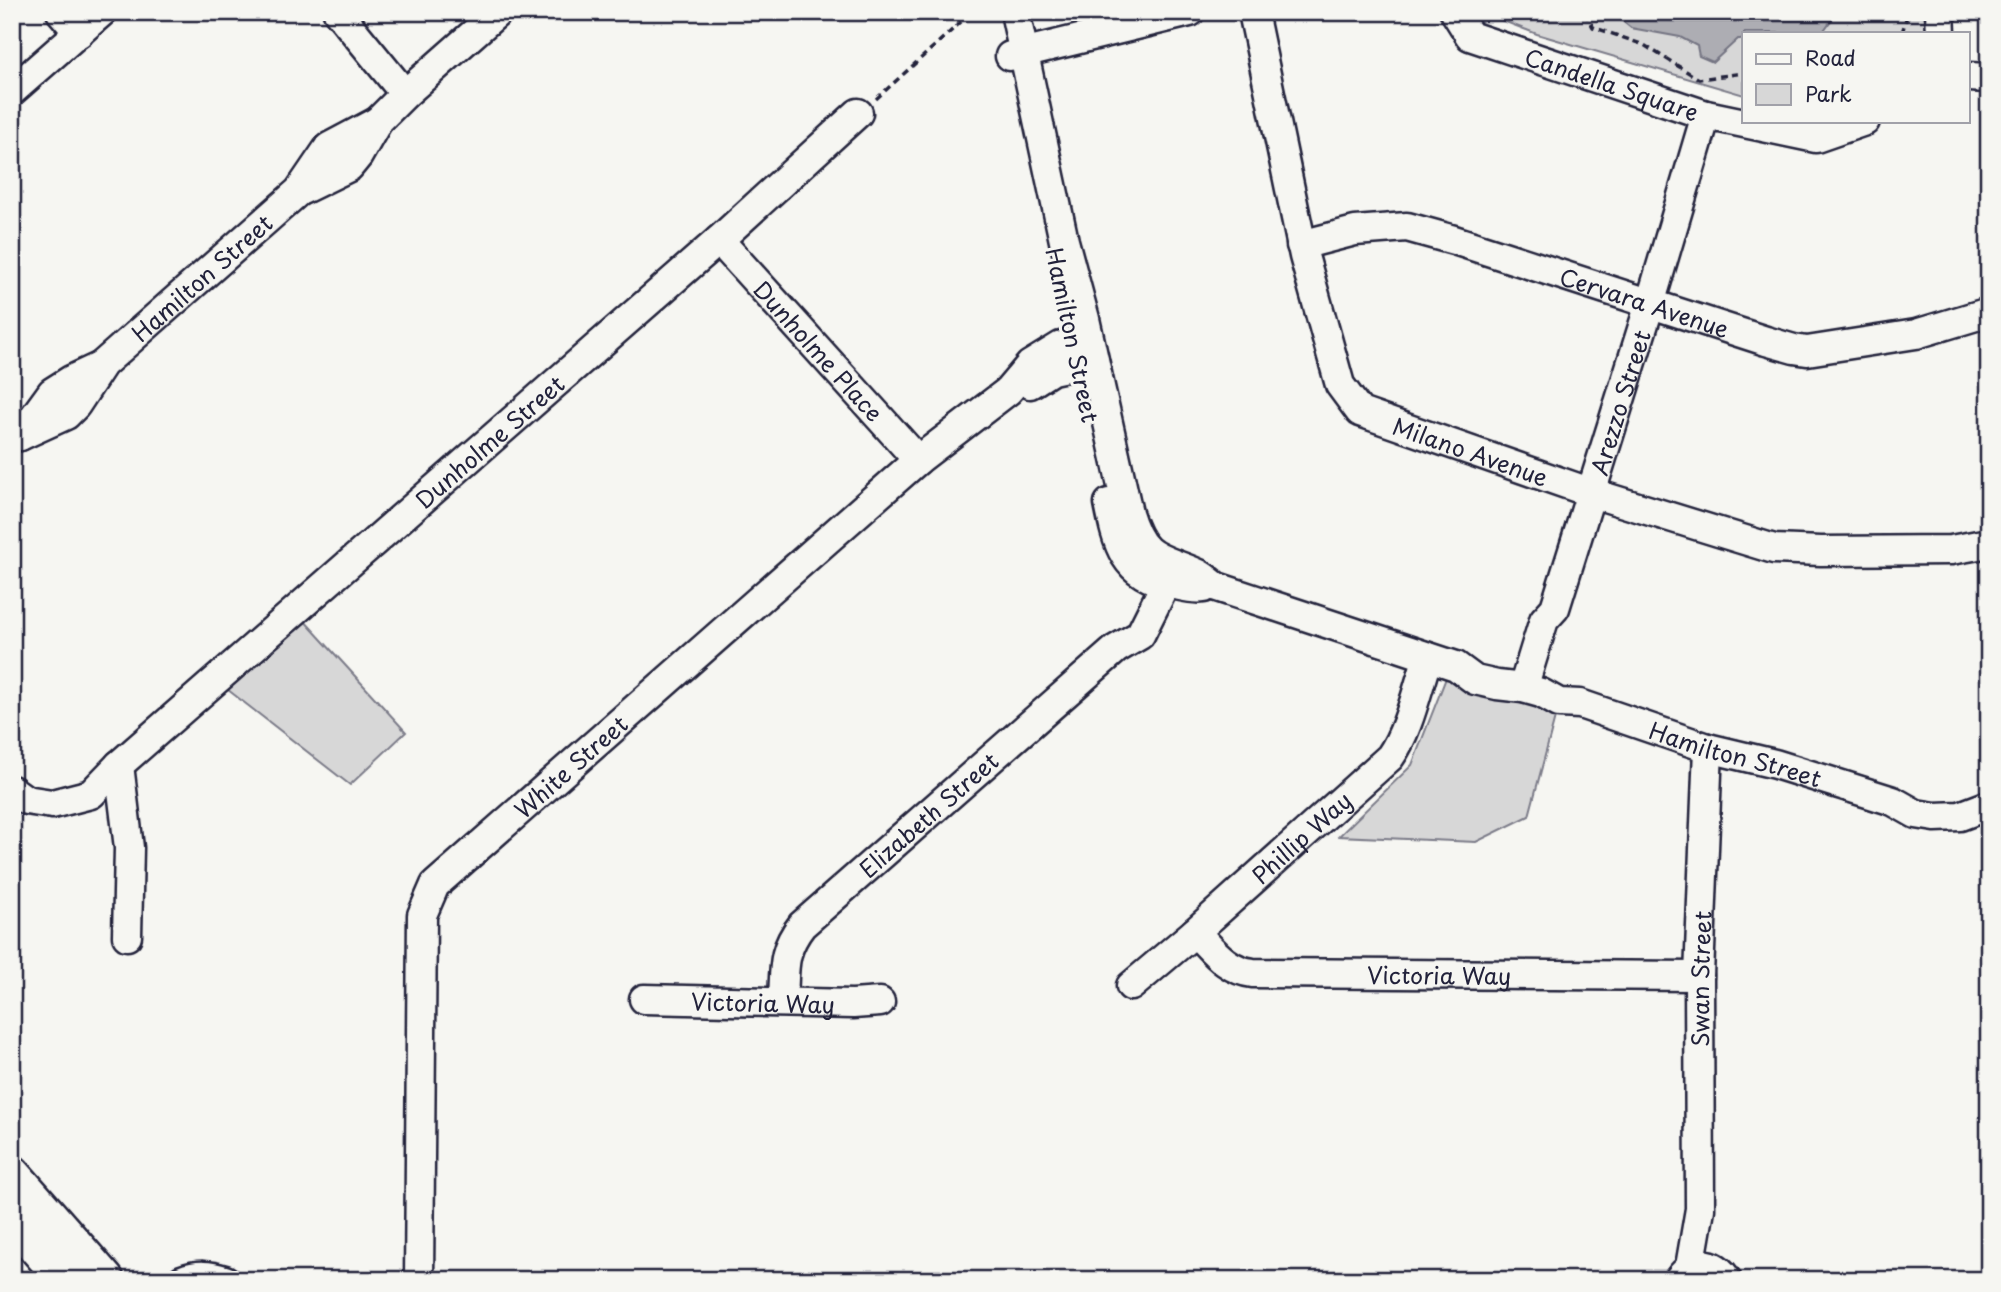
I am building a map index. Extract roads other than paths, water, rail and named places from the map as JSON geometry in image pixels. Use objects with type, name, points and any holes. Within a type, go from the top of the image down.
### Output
[{"type":"main road","points":[[19,1207],[65,1280]]},
{"type":"main road","points":[[19,1207],[106,1280]]},
{"type":"street","points":[[12,91],[70,23],[103,12]]},
{"type":"street","points":[[338,12],[405,94]]},
{"type":"street","name":"Hamilton Street","points":[[16,439],[52,391],[103,364],[299,191],[329,147],[378,121],[498,12]]},
{"type":"street","name":"Hamilton Street","points":[[1000,12],[1017,54],[1051,206],[1058,264],[1084,352],[1095,434],[1114,532],[1128,560],[1162,572],[1196,589],[1217,587],[1456,666],[1475,680],[1497,685],[1533,681],[1559,703],[1580,704],[1708,748],[1775,764],[1893,801],[1916,814],[1935,817],[1960,816],[1989,805]]},
{"type":"street","name":"Hamilton Street","points":[[1015,12],[1017,54]]},
{"type":"street","points":[[1017,54],[1190,12]]},
{"type":"street","name":"Milano Avenue","points":[[1253,12],[1301,245],[1340,385],[1360,412],[1592,493],[1746,541],[1789,551],[1951,550],[1989,543]]},
{"type":"street","name":"Candella Square","points":[[1455,12],[1471,36],[1706,114],[1742,122]]},
{"type":"street","points":[[1940,12],[1941,32]]},
{"type":"street","points":[[1969,77],[1989,78]]},
{"type":"street","name":"Dunholme Street","points":[[12,790],[26,800],[52,804],[91,794],[119,765],[719,240],[858,113]]},
{"type":"street","name":"Arezzo Street","points":[[1533,681],[1544,620],[1555,608],[1592,493],[1706,114]]},
{"type":"street","name":"Candella Square","points":[[1742,122],[1815,138],[1863,122]]},
{"type":"street","name":"Cervara Avenue","points":[[1301,245],[1355,231],[1407,227],[1807,351],[1916,334],[1989,312]]},
{"type":"street","name":"Dunholme Place","points":[[719,240],[918,460]]},
{"type":"street","name":"White Street","points":[[419,1280],[422,915],[435,885],[918,460],[1008,391],[1020,374],[1038,359],[1060,346],[1084,352]]},
{"type":"street","name":"Elizabeth Street","points":[[783,1001],[785,956],[791,939],[802,925],[1116,649],[1135,612],[1162,572]]},
{"type":"street","name":"Phillip Way","points":[[1131,986],[1390,757],[1403,732],[1428,657]]},
{"type":"street","name":"Swan Street","points":[[1703,1276],[1700,1209],[1699,976],[1708,748]]},
{"type":"street","points":[[119,765],[129,848],[127,936]]},
{"type":"street","name":"Hamilton Street","points":[[1893,801],[1949,803],[1989,788]]},
{"type":"street","name":"Victoria Way","points":[[1195,932],[1224,963],[1252,974],[1699,976]]},
{"type":"street","name":"Victoria Way","points":[[645,999],[852,1004],[880,1002]]},
{"type":"street","points":[[181,1280],[198,1275],[225,1280]]}]
